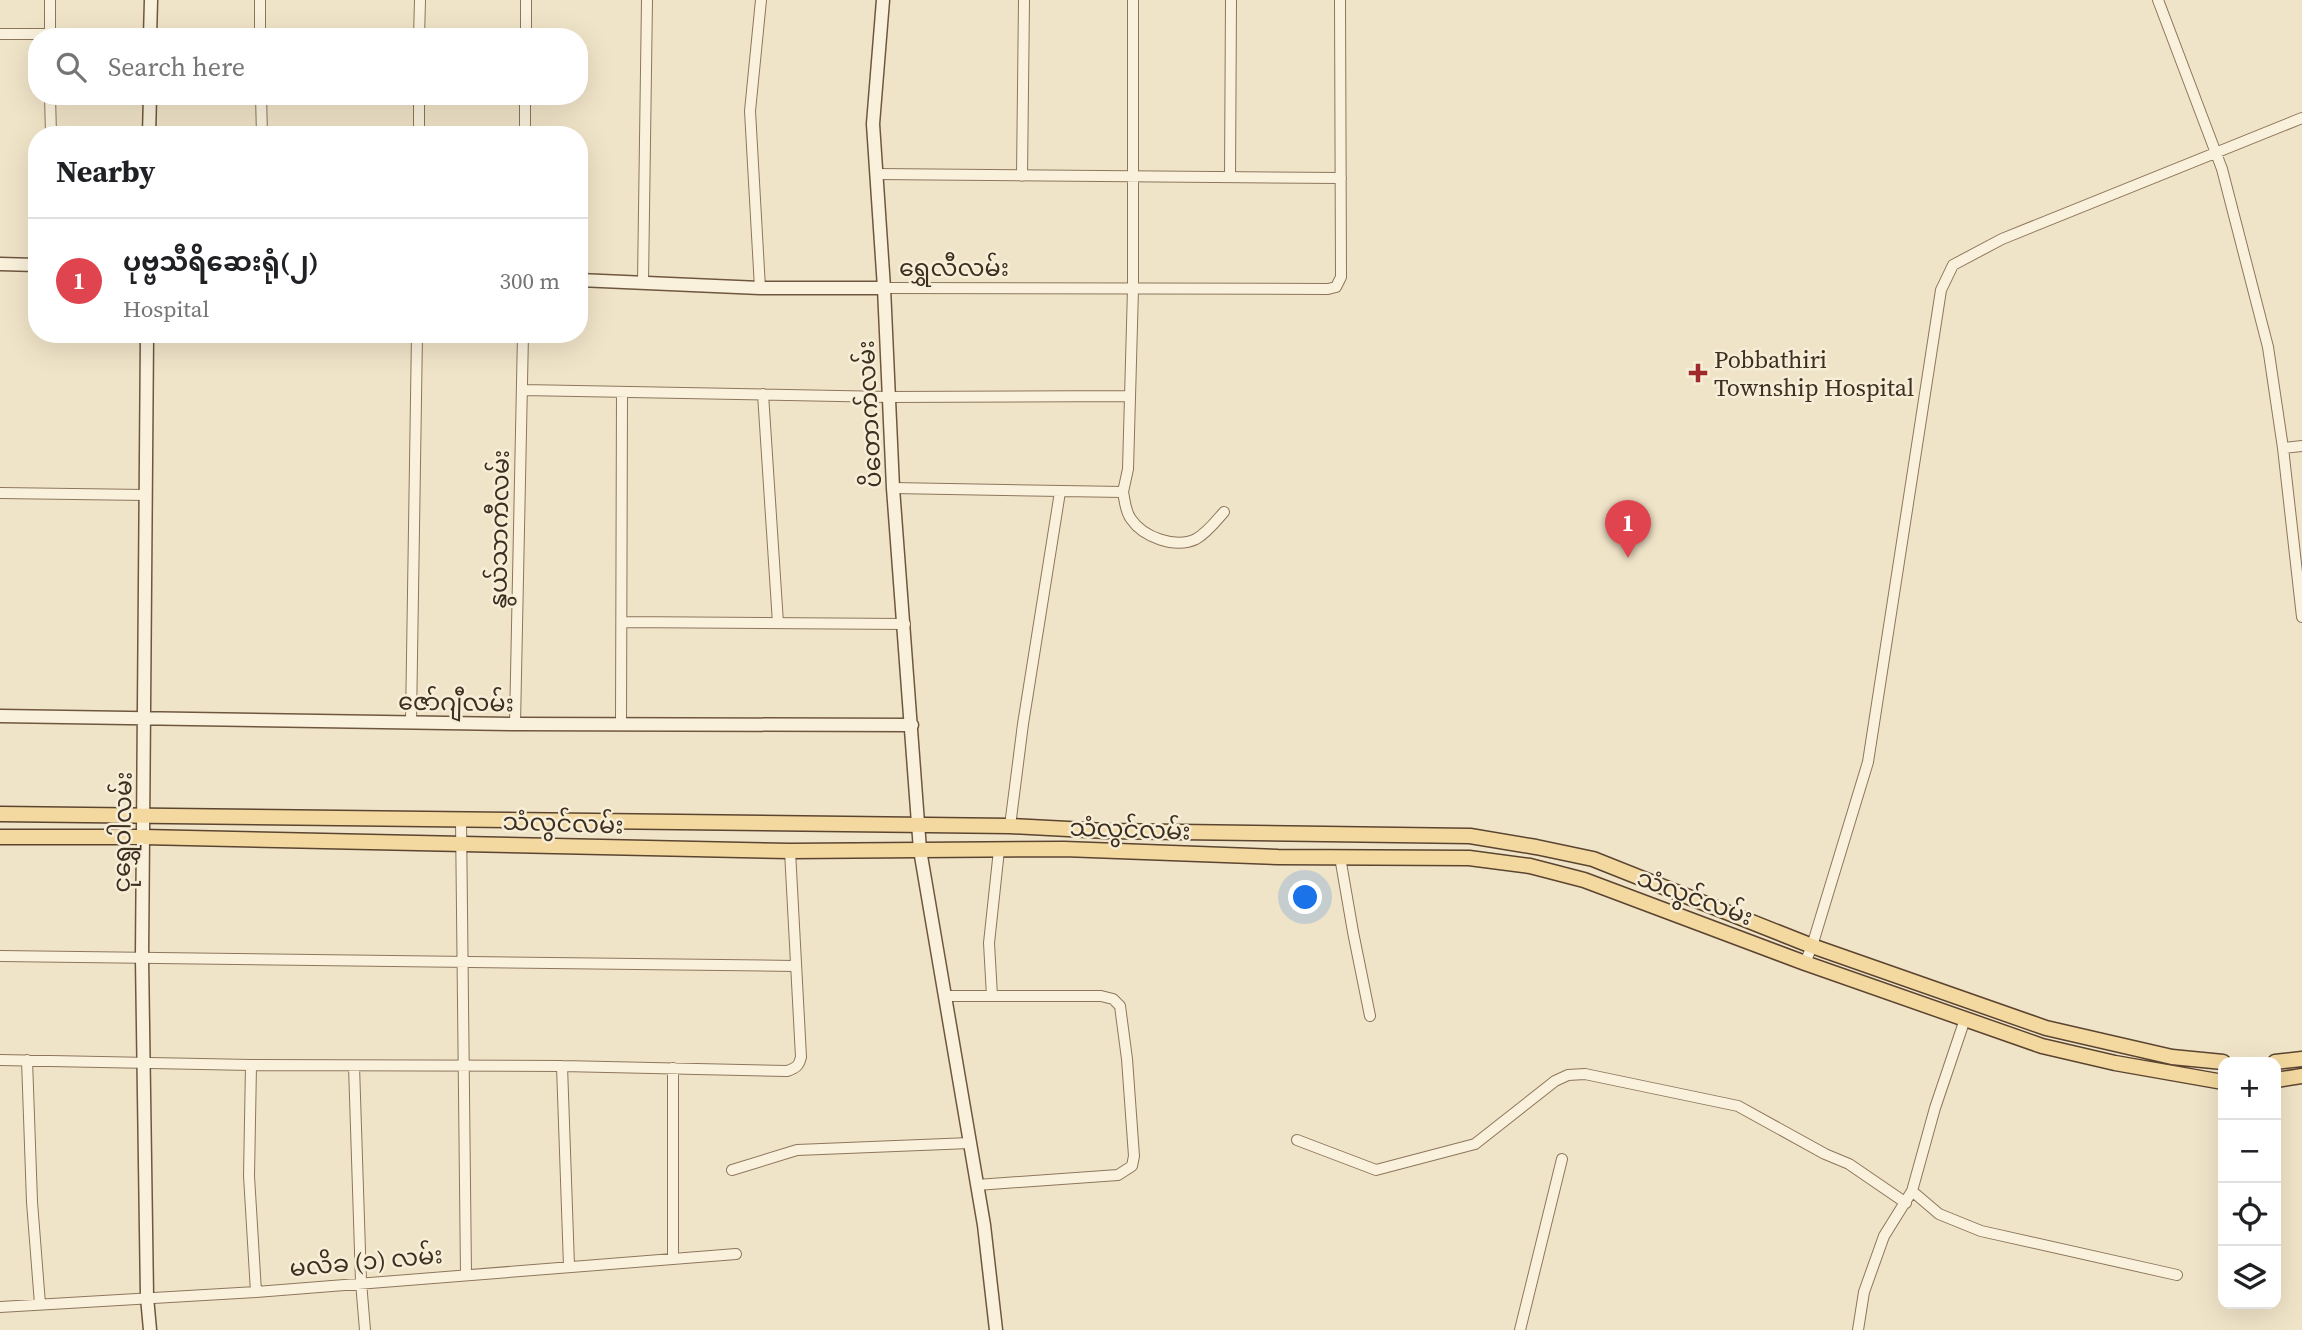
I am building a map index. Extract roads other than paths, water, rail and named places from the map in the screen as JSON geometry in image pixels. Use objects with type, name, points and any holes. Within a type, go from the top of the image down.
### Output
[{"type":"main road","name":"သံလွင်လမ်း","points":[[0,814],[1010,826],[1106,831],[1470,836],[1593,859],[1812,946],[2046,1028],[2172,1057],[2218,1062]]},
{"type":"main road","name":"သံလွင်လမ်း","points":[[0,836],[790,851],[1064,849],[1469,858],[1530,866],[1584,880],[2042,1046],[2115,1063],[2218,1081]]},
{"type":"main road","points":[[2115,1063],[2118,1045]]},
{"type":"main road","points":[[2281,1061],[2302,1059]]},
{"type":"main road","points":[[2281,1079],[2302,1076]]},
{"type":"street","points":[[50,0],[50,28]]},
{"type":"street","points":[[150,28],[151,0]]},
{"type":"street","points":[[260,0],[260,28]]},
{"type":"street","points":[[419,28],[420,0]]},
{"type":"street","points":[[526,0],[526,28]]},
{"type":"street","points":[[643,282],[647,0]]},
{"type":"street","points":[[760,288],[750,111],[761,0]]},
{"type":"street","name":"ပိတောက်လမ်း","points":[[883,0],[873,124],[893,488],[920,850],[978,1185],[996,1330]]},
{"type":"street","points":[[1022,176],[1024,0]]},
{"type":"street","points":[[1133,0],[1133,289],[1128,469],[1123,492],[1129,516],[1138,528],[1150,536],[1170,542],[1196,539],[1224,512]]},
{"type":"street","points":[[1230,177],[1231,0]]},
{"type":"street","points":[[876,174],[1341,178],[1340,0]]},
{"type":"street","points":[[2158,0],[2222,169],[2268,347],[2283,448],[2302,617]]},
{"type":"street","points":[[0,34],[28,35]]},
{"type":"street","points":[[50,105],[51,126]]},
{"type":"street","points":[[149,126],[150,105]]},
{"type":"street","points":[[261,105],[262,126]]},
{"type":"street","points":[[419,105],[419,126]]},
{"type":"street","points":[[524,126],[525,105]]},
{"type":"street","points":[[1805,962],[1868,762],[1941,289],[1953,265],[2003,239],[2302,118]]},
{"type":"street","name":"ရွှေလီလမ်း","points":[[588,280],[760,288],[1328,289],[1339,283],[1341,277],[1341,178]]},
{"type":"street","points":[[0,264],[28,265]]},
{"type":"street","name":"ငုရွှေဝါလမ်း","points":[[147,343],[142,958],[147,1297],[150,1330]]},
{"type":"street","points":[[411,722],[417,343]]},
{"type":"street","name":"နွယ်သာကီလမ်း","points":[[515,724],[523,343]]},
{"type":"street","points":[[523,390],[889,397],[1129,396]]},
{"type":"street","points":[[621,724],[622,392]]},
{"type":"street","points":[[763,394],[778,622]]},
{"type":"street","points":[[2283,448],[2302,446]]},
{"type":"street","points":[[893,488],[1123,492]]},
{"type":"street","points":[[1010,826],[1025,711],[1060,492]]},
{"type":"street","points":[[0,493],[146,495]]},
{"type":"street","points":[[621,622],[905,624]]},
{"type":"street","name":"ဇော်ဂျီလမ်း","points":[[0,716],[515,724],[912,725]]},
{"type":"street","points":[[461,819],[466,1275]]},
{"type":"street","points":[[992,996],[989,943],[999,850]]},
{"type":"street","points":[[0,1060],[251,1065],[795,1069],[801,1057],[794,966],[790,851]]},
{"type":"street","points":[[1340,857],[1370,1016]]},
{"type":"street","points":[[0,956],[794,966]]},
{"type":"street","points":[[946,996],[1101,996],[1113,999],[1119,1006],[1127,1059],[1134,1156],[1132,1166],[1118,1175],[978,1185]]},
{"type":"street","points":[[1858,1330],[1864,1292],[1884,1236],[1912,1191],[1935,1108],[1965,1019]]},
{"type":"street","points":[[27,1060],[32,1202],[40,1304]]},
{"type":"street","points":[[251,1065],[249,1176],[256,1292]]},
{"type":"street","points":[[354,1066],[360,1282],[365,1330]]},
{"type":"street","points":[[562,1066],[569,1266]]},
{"type":"street","points":[[673,1068],[673,1257]]},
{"type":"street","points":[[1297,1140],[1376,1170],[1475,1144],[1555,1081],[1568,1075],[1585,1074],[1738,1106],[1825,1154],[1849,1164],[1906,1203]]},
{"type":"street","points":[[732,1170],[797,1150],[971,1143]]},
{"type":"street","points":[[1520,1330],[1562,1159]]},
{"type":"street","points":[[1912,1191],[1939,1214],[1981,1231],[2177,1275]]},
{"type":"street","name":"မလိခ (၁) လမ်း","points":[[0,1307],[256,1292],[736,1254]]},
{"type":"place","name":"Pobbathiri Township Hospital","points":[[1698,373]]},
{"type":"place","name":"ပုဗ္ဗသီရိဆေးရုံ(၂)","points":[[1628,558]]}]
